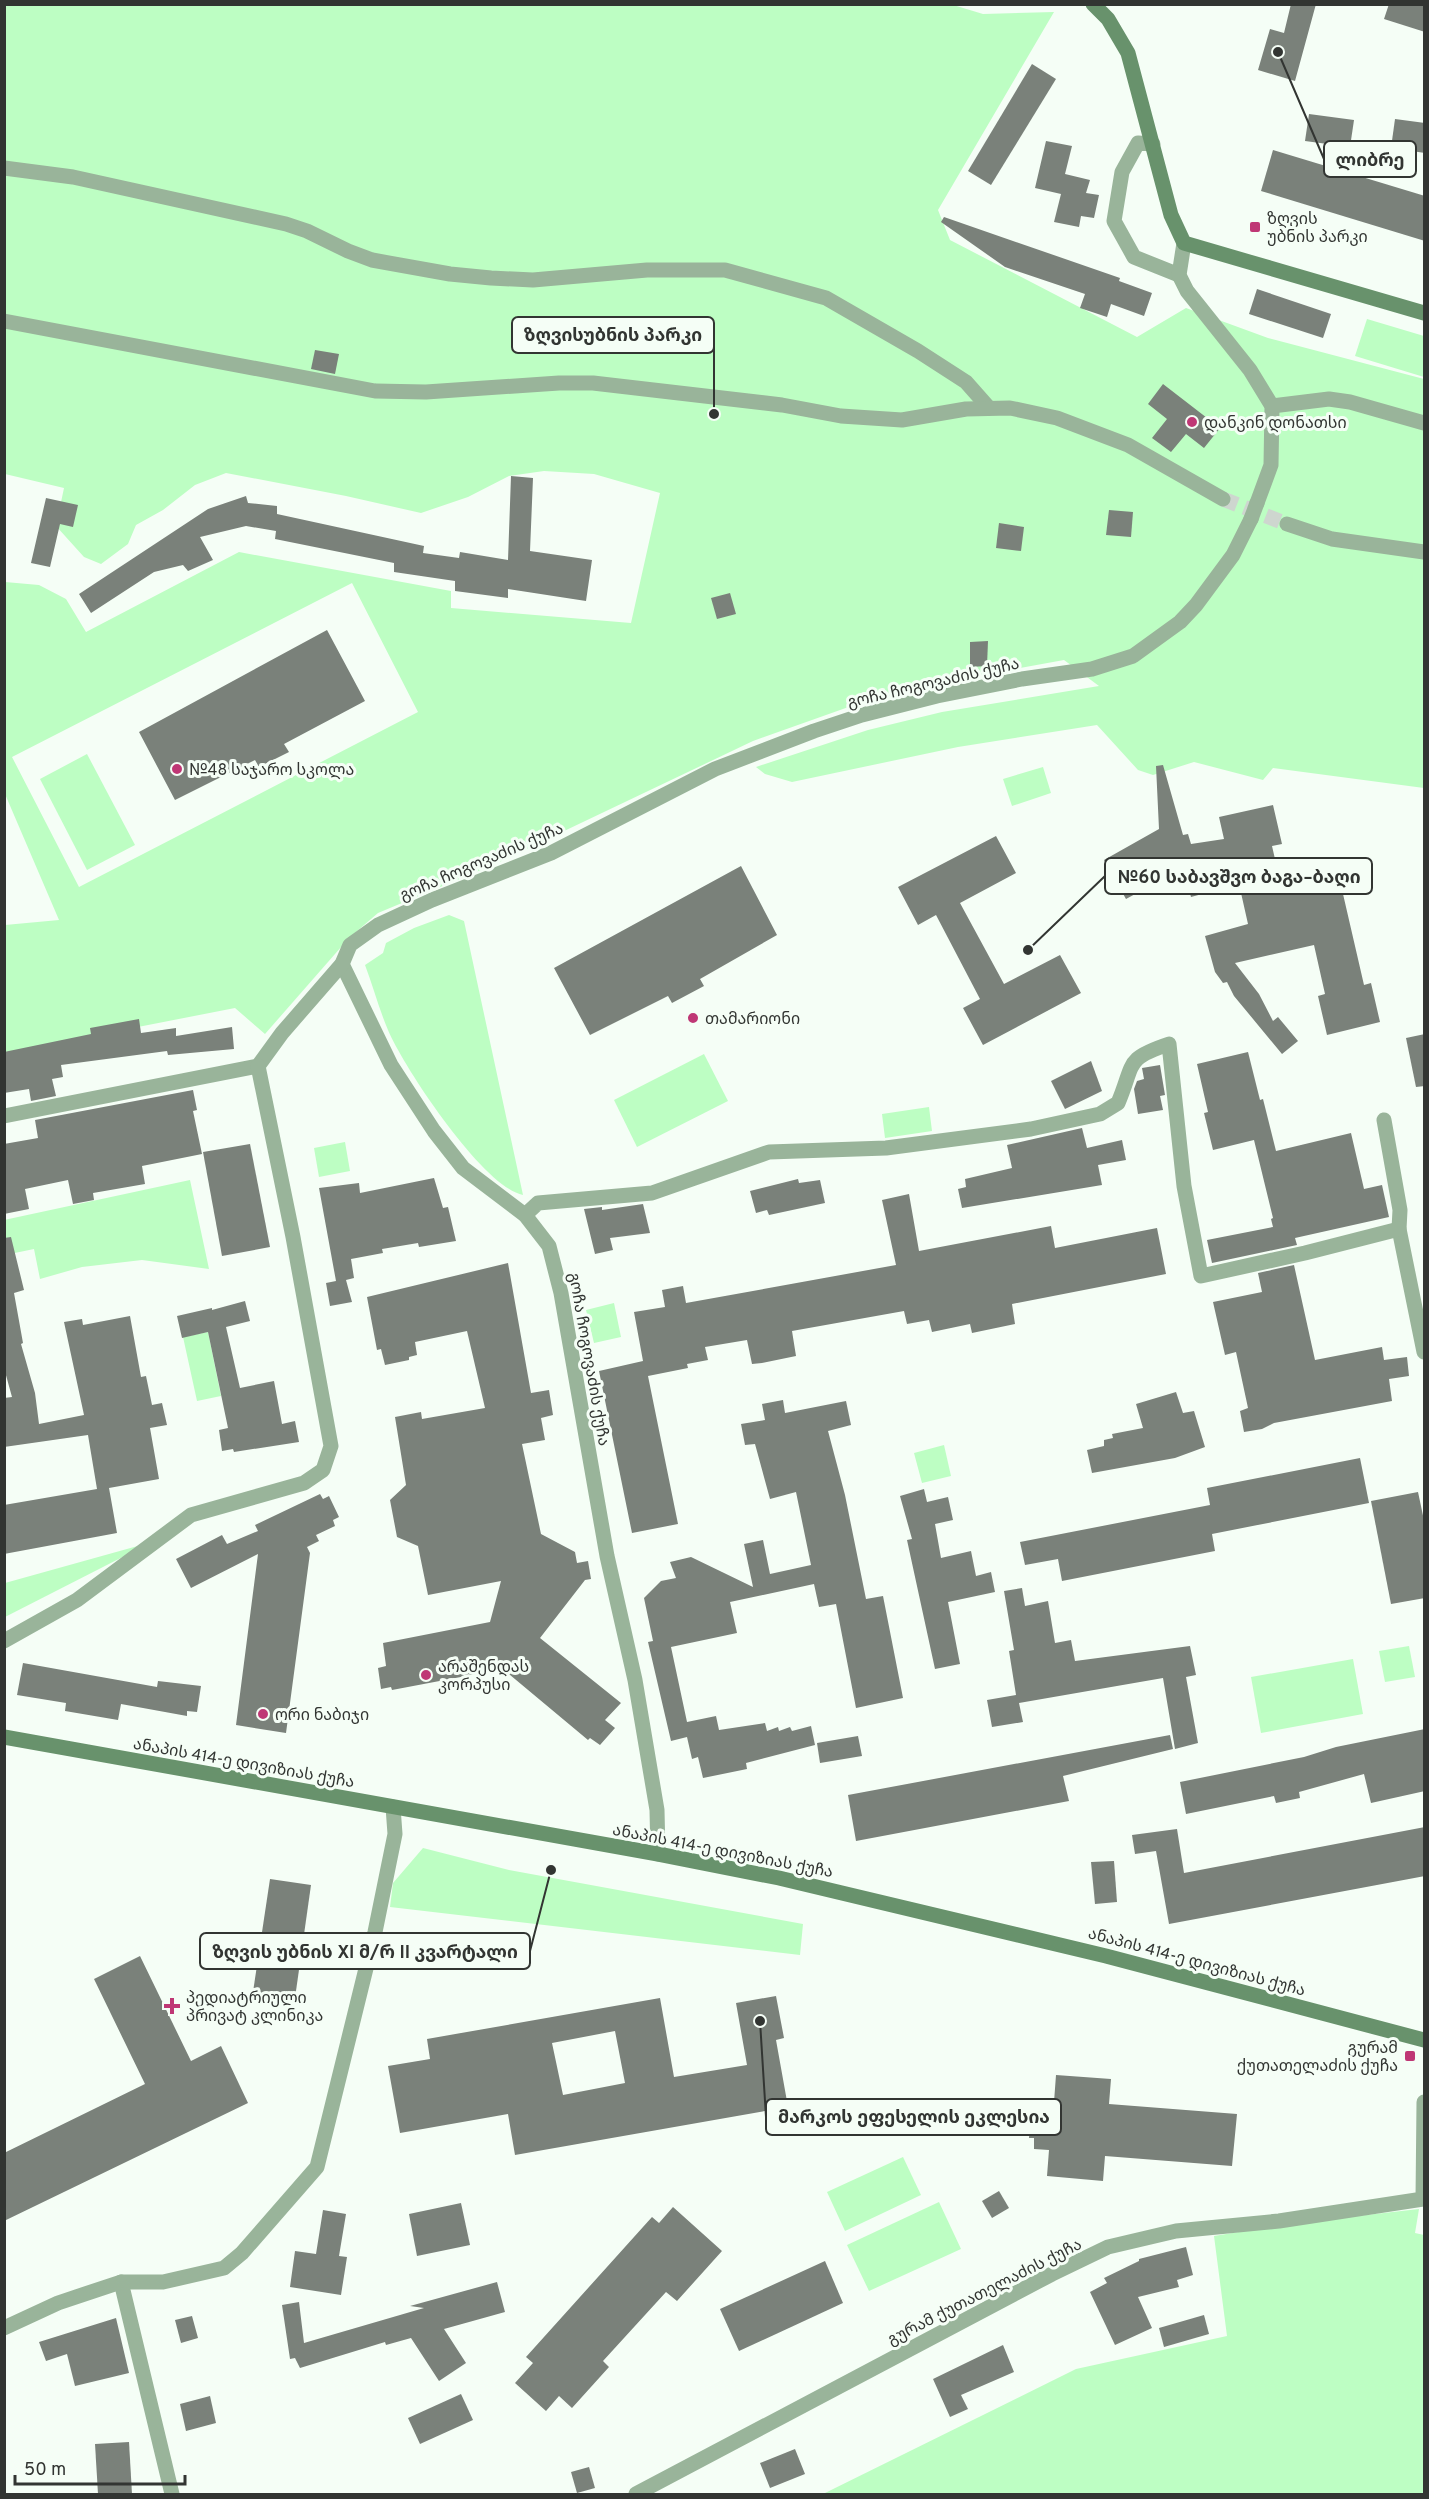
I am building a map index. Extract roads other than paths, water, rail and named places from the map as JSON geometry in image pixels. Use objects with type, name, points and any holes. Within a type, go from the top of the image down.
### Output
[{"type":"main road","points":[[1094,4],[1108,20],[1128,53],[1171,215],[1184,243],[1425,313]]},
{"type":"main road","name":"ანაპის 414-ე დივიზიას ქუჩა","points":[[4,1737],[658,1854],[779,1878],[1106,1956],[1425,2040]]},
{"type":"street","points":[[1153,144],[1138,143],[1122,172],[1114,221],[1134,257],[1179,275]]},
{"type":"street","points":[[4,168],[73,177],[286,224],[372,260],[450,274],[533,280],[647,270],[725,270],[826,298],[918,351],[966,382],[989,408]]},
{"type":"street","points":[[1184,243],[1179,275],[1187,291],[1250,370],[1272,406],[1329,399],[1350,402],[1425,423]]},
{"type":"street","points":[[4,321],[375,391],[426,392],[559,383],[593,383],[771,403],[867,419],[902,420],[989,408],[1033,411],[1119,441],[1223,499]]},
{"type":"street","name":"გოჩა ჩოგოვაძის ქუჩა","points":[[658,1854],[657,1810],[639,1703],[607,1556],[561,1293],[549,1246],[525,1215],[463,1168],[434,1131],[391,1065],[342,964],[350,945],[378,925],[432,900],[551,853],[745,756],[862,715],[1022,679],[1092,669],[1133,656],[1180,622],[1196,605],[1233,555],[1251,519],[1271,465],[1272,406]]},
{"type":"street","points":[[1287,524],[1332,539],[1425,552]]},
{"type":"street","points":[[4,1116],[258,1066],[282,1033],[342,964]]},
{"type":"street","points":[[525,1215],[538,1203],[652,1193],[769,1152],[886,1148],[1031,1130],[1100,1114],[1118,1103],[1129,1067],[1142,1053],[1169,1044],[1184,1186],[1201,1276],[1305,1253],[1399,1228]]},
{"type":"street","points":[[4,1641],[77,1600],[191,1515],[304,1483],[323,1470],[331,1446],[293,1237],[258,1066]]},
{"type":"street","points":[[1384,1120],[1400,1210],[1399,1228],[1425,1352]]},
{"type":"street","points":[[4,2328],[58,2303],[122,2282],[163,2282],[224,2268],[242,2253],[317,2166],[375,1932],[395,1834],[393,1807]]},
{"type":"street","name":"გურამ ქუთათელაძის ქუჩა","points":[[636,2494],[1052,2274],[1108,2247],[1176,2231],[1279,2221],[1423,2199],[1425,2102]]},
{"type":"street","points":[[122,2282],[171,2494]]},
{"type":"tunnel","points":[[1223,499],[1287,524]]},
{"type":"place","name":"ლიბრე","points":[[1278,52]]},
{"type":"place","name":"ზღვის უბნის პარკი","points":[[1255,227]]},
{"type":"place","name":"ზღვისუბნის პარკი","points":[[714,414]]},
{"type":"place","name":"დანკინ დონათსი","points":[[1192,422]]},
{"type":"place","name":"№48 საჯარო სკოლა","points":[[177,769]]},
{"type":"place","name":"№60 საბავშვო ბაგა–ბაღი","points":[[1028,950]]},
{"type":"place","name":"თამარიონი","points":[[693,1018]]},
{"type":"place","name":"არაშენდას კორპუსი","points":[[426,1675]]},
{"type":"place","name":"ორი ნაბიჯი","points":[[263,1714]]},
{"type":"place","name":"ზღვის უბნის XI მ/რ II კვარტალი","points":[[551,1870]]},
{"type":"place","name":"პედიატრიული პრივატ კლინიკა","points":[[172,2006]]},
{"type":"place","name":"მარკოს ეფესელის ეკლესია","points":[[760,2021]]},
{"type":"place","name":"გურამ ქუთათელაძის ქუჩა","points":[[1410,2056]]}]
